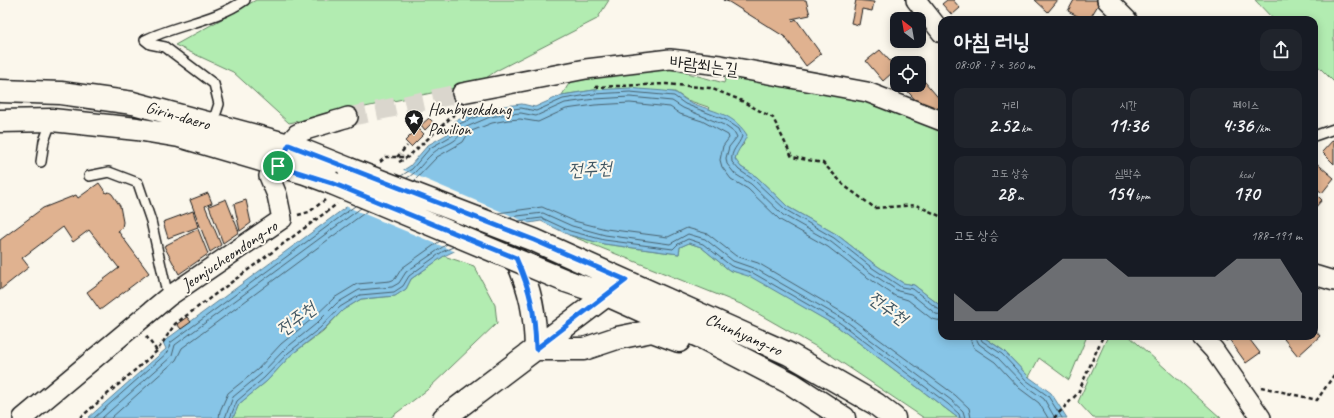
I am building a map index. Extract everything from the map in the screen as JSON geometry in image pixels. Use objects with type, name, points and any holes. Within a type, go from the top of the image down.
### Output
[{"type":"street","points":[[916,0],[938,28]]},
{"type":"street","points":[[1107,0],[1123,16]]},
{"type":"street","name":"바람쐬는길","points":[[470,91],[586,69],[670,59],[720,65],[867,92],[938,119]]},
{"type":"street","name":"Girin-daero","points":[[0,91],[61,93],[133,103],[289,145],[534,240],[586,263]]},
{"type":"street","points":[[278,166],[289,145],[298,134],[348,117]]},
{"type":"street","name":"Girin-daero","points":[[0,121],[52,120],[137,129],[179,136],[278,166],[336,192],[516,258]]},
{"type":"street","name":"Jeonjucheondong-ro","points":[[23,418],[168,297],[282,219],[277,195],[269,176],[278,166]]},
{"type":"street","points":[[516,258],[525,278],[535,316],[536,349]]},
{"type":"street","name":"Chunhyang-ro","points":[[516,258],[566,280],[607,295],[703,338],[792,384],[844,418]]},
{"type":"street","name":"Chunhyang-ro","points":[[586,263],[789,354],[876,404],[894,418]]},
{"type":"street","points":[[1318,276],[1334,281]]},
{"type":"street","points":[[444,418],[626,280]]},
{"type":"street","points":[[536,349],[584,349],[616,338],[652,331],[695,347],[703,338]]},
{"type":"street","points":[[1205,340],[1214,350],[1261,418]]},
{"type":"lane","points":[[212,125],[219,104],[214,84],[165,47],[150,44],[145,40],[161,33],[210,18],[235,7],[245,0]]},
{"type":"lane","points":[[41,162],[44,141],[52,120]]},
{"type":"lane","points":[[1318,135],[1334,129]]},
{"type":"lane","name":"Jeonjucheondong-ro","points":[[89,176],[109,172],[138,183],[152,221],[168,297]]},
{"type":"path","points":[[592,87],[666,84],[710,88],[738,99],[773,118],[792,156],[822,163],[846,187],[875,208],[916,205],[938,215]]},
{"type":"path","points":[[399,162],[408,157],[449,119],[470,91]]},
{"type":"path","points":[[396,157],[407,146]]},
{"type":"path","points":[[80,418],[157,351],[175,324],[336,192]]},
{"type":"path","points":[[144,334],[157,351]]},
{"type":"path","points":[[1054,418],[1078,393],[1101,340]]},
{"type":"path","points":[[1236,382],[1317,400],[1334,375]]},
{"type":"green space","points":[[256,0],[609,0],[597,19],[496,71],[479,83],[289,123],[233,72],[175,45]]},
{"type":"green space","points":[[1255,0],[1334,0],[1334,82],[1318,66],[1318,16],[1270,16]]},
{"type":"green space","points":[[665,67],[724,83],[727,73],[852,96],[938,129],[938,304],[914,285],[903,283],[873,263],[836,234],[788,207],[757,177],[741,167],[735,160],[737,151],[744,144],[708,107],[687,100],[675,92],[594,90],[562,95],[573,77]]},
{"type":"green space","points":[[569,235],[604,244],[679,254],[680,247],[689,243],[701,247],[729,270],[751,276],[838,327],[958,418],[924,418],[829,354],[743,305]]},
{"type":"green space","points":[[444,256],[474,266],[495,305],[497,323],[427,390],[390,418],[233,418],[239,404],[267,381],[291,355],[323,331],[343,310],[361,299],[395,296],[406,289],[411,279]]},
{"type":"green space","points":[[988,340],[1085,340],[1069,380],[1039,358],[1029,377],[1004,351]]},
{"type":"green space","points":[[1106,340],[1133,340],[1221,418],[1093,418],[1078,402]]},
{"type":"water","name":"전주천","points":[[630,88],[668,91],[678,94],[694,104],[719,113],[734,121],[747,135],[735,159],[741,167],[757,177],[788,207],[836,234],[873,263],[903,283],[914,285],[938,304],[938,340],[988,340],[1004,351],[1029,377],[1051,393],[1067,418],[958,418],[838,327],[751,277],[729,270],[701,247],[689,243],[680,247],[679,254],[604,244],[569,235],[541,221],[505,227],[444,256],[411,279],[406,289],[395,296],[361,299],[343,310],[323,330],[291,355],[267,381],[239,404],[233,418],[88,418],[166,349],[163,342],[353,202],[410,166],[428,145],[453,131],[455,121],[488,108],[522,104],[535,107],[562,95],[594,90]]},
{"type":"pier","points":[[401,169],[533,225],[505,229],[456,252],[345,206]]},
{"type":"building","points":[[723,0],[806,0],[810,15],[791,19],[793,21],[796,19],[821,54],[806,66],[785,37],[729,2]]},
{"type":"building","points":[[856,0],[874,2],[872,11],[862,9],[859,25],[851,23]]},
{"type":"building","points":[[947,0],[953,0],[960,8],[952,15],[942,4]]},
{"type":"building","points":[[1035,0],[1058,0],[1048,12]]},
{"type":"building","points":[[1074,0],[1101,0],[1091,16],[1077,16],[1068,11]]},
{"type":"building","points":[[880,50],[890,61],[890,75],[883,81],[866,61]]},
{"type":"building","points":[[926,83],[938,97],[938,110],[918,103],[908,92],[926,92]]},
{"type":"building","points":[[429,118],[433,122],[425,130],[421,125]]},
{"type":"building","points":[[418,128],[424,134],[411,147],[405,141]]},
{"type":"building","points":[[1334,139],[1334,164],[1322,152]]},
{"type":"building","points":[[1318,164],[1334,178],[1322,193],[1318,190]]},
{"type":"building","points":[[99,183],[106,193],[109,192],[112,194],[120,206],[123,222],[122,228],[118,231],[149,273],[100,310],[87,292],[119,268],[89,230],[73,242],[63,227],[22,258],[29,267],[0,290],[0,240],[43,208],[76,195],[78,198]]},
{"type":"building","points":[[208,193],[212,203],[205,206],[221,245],[210,252],[190,200]]},
{"type":"building","points":[[1318,196],[1322,200],[1318,204]]},
{"type":"building","points":[[226,199],[239,232],[223,243],[209,206]]},
{"type":"building","points":[[246,200],[251,223],[240,231],[234,204]]},
{"type":"building","points":[[193,211],[198,227],[168,238],[163,222]]},
{"type":"building","points":[[198,229],[208,254],[179,274],[164,246]]},
{"type":"building","points":[[187,317],[191,322],[181,329],[177,324]]},
{"type":"building","points":[[1230,340],[1250,340],[1260,353],[1246,363]]},
{"type":"building","points":[[1285,340],[1316,340],[1298,356]]},
{"type":"tunnel","points":[[348,117],[462,93]]},
{"type":"place","name":"Hanbyeokdang Pavilion","points":[[414,136]]},
{"type":"route","points":[[289,145],[534,240],[626,280],[536,349],[535,316],[525,278],[516,258],[332,183],[305,173],[278,166],[289,145]]}]
